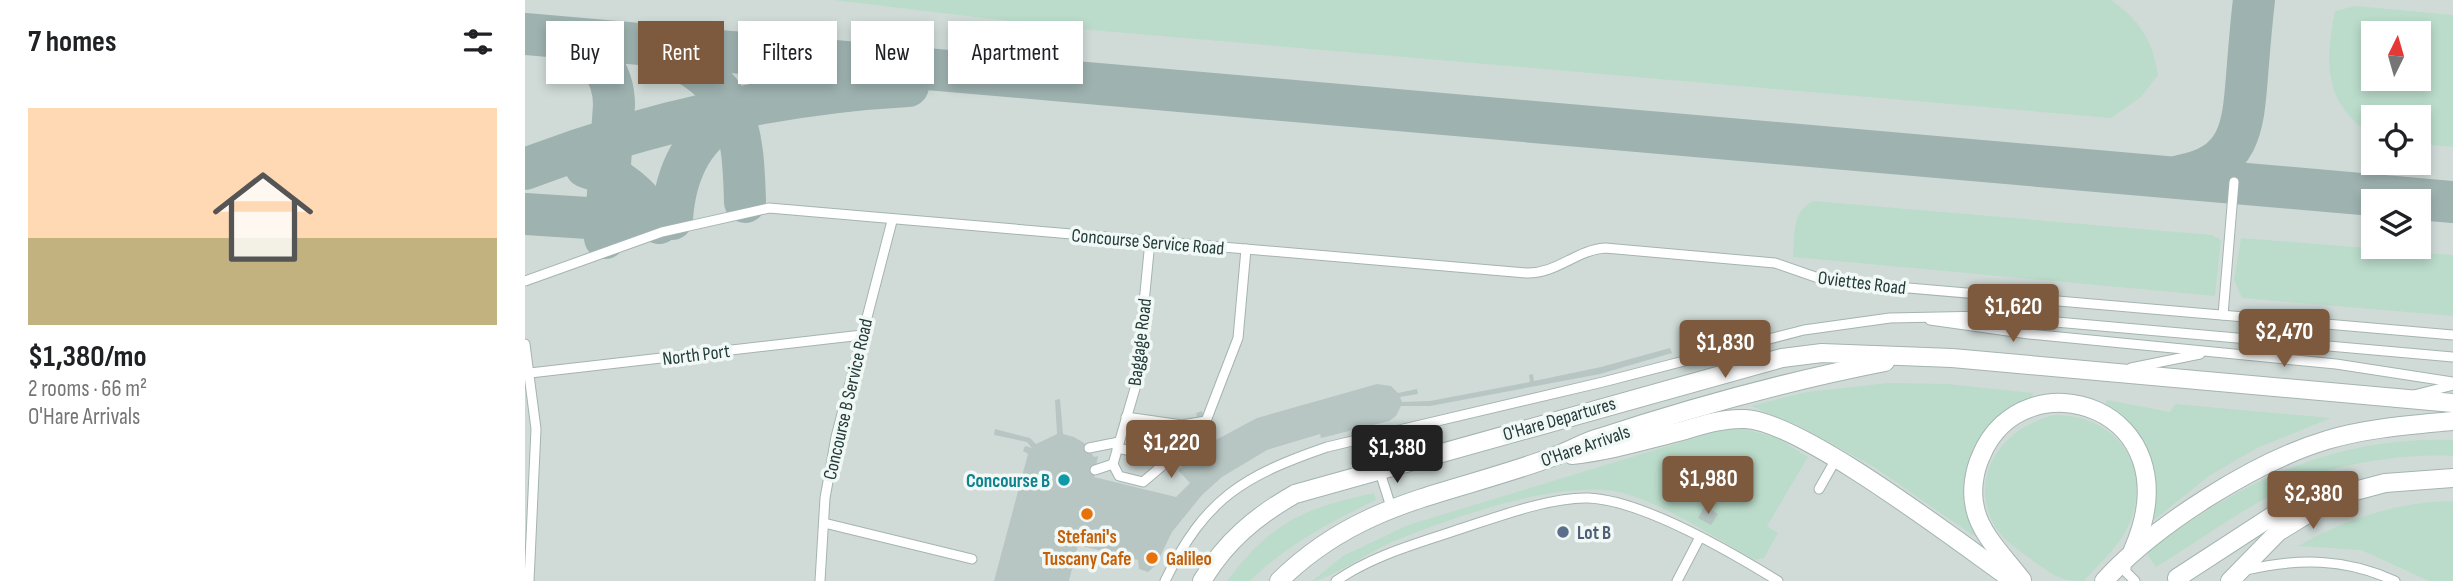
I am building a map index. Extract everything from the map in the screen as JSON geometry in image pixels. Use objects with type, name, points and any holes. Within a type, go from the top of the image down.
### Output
[{"type":"street","name":"O'Hare Departures","points":[[1202,581],[1226,546],[1273,507],[1295,494],[1782,358],[1822,352],[1913,356]]},
{"type":"street","points":[[1913,356],[2453,403]]},
{"type":"street","name":"O'Hare Arrivals","points":[[1279,581],[1318,546],[1350,526],[1391,507],[1555,457],[1596,438],[1758,390],[1913,356]]},
{"type":"street","points":[[2023,581],[1983,527],[1975,509],[1973,486],[1979,459],[1993,434],[2007,421],[2038,406],[2068,404],[2093,410],[2115,422],[2134,440],[2143,458],[2148,492],[2142,528],[2132,551]]},
{"type":"street","points":[[1555,457],[1601,452],[1719,421],[1745,419],[1768,423],[1836,459],[2014,581]]},
{"type":"street","points":[[2104,581],[2132,551],[2209,499],[2299,450],[2351,435],[2453,421]]},
{"type":"street","points":[[2173,581],[2280,511],[2385,483],[2453,478]]},
{"type":"street","points":[[2234,576],[2278,532],[2300,517],[2341,496],[2385,483]]},
{"type":"lane","points":[[2223,315],[2234,182]]},
{"type":"lane","name":"Concourse Service Road","points":[[525,281],[662,232],[769,208],[1543,274],[1594,249],[1605,248],[1775,263]]},
{"type":"lane","name":"Concourse B Service Road","points":[[820,581],[825,498],[836,437],[892,220]]},
{"type":"lane","name":"Baggage Road","points":[[1112,464],[1136,385],[1150,241]]},
{"type":"lane","points":[[1126,417],[1188,425],[1206,421],[1213,410],[1238,338],[1246,249]]},
{"type":"lane","name":"Oviettes Road","points":[[1775,263],[1827,281],[2453,335]]},
{"type":"lane","points":[[1165,581],[1187,540],[1220,501],[1262,471],[1327,447],[1603,382],[1793,332],[1902,317],[1988,316],[2453,357]]},
{"type":"lane","points":[[1902,317],[2212,352],[2336,363],[2453,383]]},
{"type":"lane","name":"North Port","points":[[530,373],[862,335]]},
{"type":"lane","points":[[525,344],[536,429],[529,581]]},
{"type":"lane","points":[[2111,372],[2212,352]]},
{"type":"lane","points":[[2399,398],[2453,383]]},
{"type":"lane","points":[[1095,470],[1112,464],[1119,476],[1143,482],[1185,444],[1188,425]]},
{"type":"lane","points":[[1089,448],[1118,445],[1171,459]]},
{"type":"lane","points":[[1819,489],[1836,459]]},
{"type":"lane","points":[[1379,469],[1391,507]]},
{"type":"lane","points":[[1336,581],[1364,563],[1392,552],[1498,518],[1573,499],[1594,499],[1624,505],[1700,537],[1778,581]]},
{"type":"lane","points":[[824,523],[972,559]]},
{"type":"lane","points":[[1677,581],[1700,537]]},
{"type":"lane","points":[[2132,551],[2126,572],[2135,581]]},
{"type":"lane","points":[[2234,576],[2299,561],[2336,562],[2367,568],[2395,581]]},
{"type":"shaded area","points":[[525,0],[2453,0],[2453,581],[525,581]]},
{"type":"green space","points":[[833,0],[2111,0],[2137,23],[2143,32],[2158,75],[2141,97],[2111,118],[1083,29],[1083,21],[1009,21]]},
{"type":"green space","points":[[2356,6],[2453,15],[2453,147],[2431,145],[2431,105],[2361,105],[2361,126],[2357,123],[2336,96],[2331,81],[2329,65],[2335,11]]},
{"type":"green space","points":[[1813,201],[2212,235],[2221,240],[2215,296],[1793,257],[1798,218],[1801,211]]},
{"type":"green space","points":[[2241,238],[2361,248],[2361,259],[2431,259],[2431,253],[2453,255],[2453,316],[2242,298],[2234,280]]},
{"type":"green space","points":[[1888,383],[1947,384],[2033,393],[2031,400],[2006,415],[1989,430],[1978,450],[1970,502],[1977,538],[1874,467],[1797,425],[1751,406],[1807,392]]},
{"type":"green space","points":[[2107,400],[2170,412],[2175,404],[2331,418],[2257,448],[2209,476],[2154,520],[2155,484],[2149,454],[2132,428],[2105,405]]},
{"type":"green space","points":[[2055,415],[2079,418],[2099,426],[2116,438],[2128,453],[2135,472],[2137,492],[2133,514],[2123,536],[2084,581],[2056,576],[2017,549],[1996,528],[1988,509],[1985,490],[1988,472],[1995,456],[2020,430]]},
{"type":"green space","points":[[1744,429],[1775,437],[1808,457],[1767,526],[1778,533],[1764,558],[1755,560],[1674,514],[1623,493],[1570,491],[1506,503],[1443,522],[1392,542],[1328,576],[1312,581],[1343,556],[1408,525],[1721,430]]},
{"type":"green space","points":[[2453,440],[2453,456],[2407,457],[2360,463],[2308,478],[2263,500],[2156,567],[2146,553],[2216,505],[2290,468],[2328,455],[2368,446]]},
{"type":"green space","points":[[1374,493],[1376,500],[1310,535],[1279,556],[1250,581],[1227,581],[1259,544],[1291,520],[1327,505]]},
{"type":"green space","points":[[2453,501],[2453,581],[2429,581],[2361,550],[2298,546],[2353,520],[2373,514],[2412,505]]},
{"type":"building","name":"Concourse B","points":[[1670,348],[1672,353],[1600,374],[1430,406],[1401,406],[1396,416],[1389,421],[1321,438],[1320,434],[1267,450],[1222,477],[1202,495],[1172,532],[1156,565],[1148,572],[1139,569],[1138,560],[1078,545],[1069,581],[994,581],[1028,454],[1023,451],[1025,446],[1032,448],[1027,442],[994,435],[995,429],[1030,438],[1036,444],[1057,434],[1055,400],[1060,399],[1063,434],[1084,443],[1094,457],[1098,456],[1094,477],[1176,497],[1190,483],[1178,470],[1205,447],[1196,413],[1202,411],[1210,443],[1257,418],[1377,384],[1391,386],[1398,393],[1417,389],[1418,394],[1400,397],[1402,402],[1430,401],[1530,382],[1529,375],[1533,374],[1534,381],[1601,367]]},
{"type":"building","points":[[1705,506],[1718,514],[1711,525],[1698,518]]},
{"type":"taxiway","points":[[2180,176],[2200,171],[2215,163],[2227,153],[2235,141],[2243,112],[2254,0]]},
{"type":"taxiway","points":[[525,34],[2453,202]]},
{"type":"taxiway","points":[[605,238],[614,105],[611,84]]},
{"type":"taxiway","points":[[712,84],[731,109],[738,129],[745,202]]},
{"type":"taxiway","points":[[525,169],[617,138],[713,113],[811,95],[908,86]]},
{"type":"taxiway","points":[[672,219],[677,186],[689,156],[709,131],[737,112]]},
{"type":"taxiway","points":[[586,167],[609,176],[628,188],[659,223]]},
{"type":"taxiway","points":[[525,214],[634,221]]},
{"type":"place","name":"Concourse B","points":[[1064,480]]},
{"type":"place","name":"Stefani's Tuscany Cafe","points":[[1087,514]]},
{"type":"place","name":"Lot B","points":[[1563,532]]},
{"type":"place","name":"Galileo","points":[[1152,558]]}]
